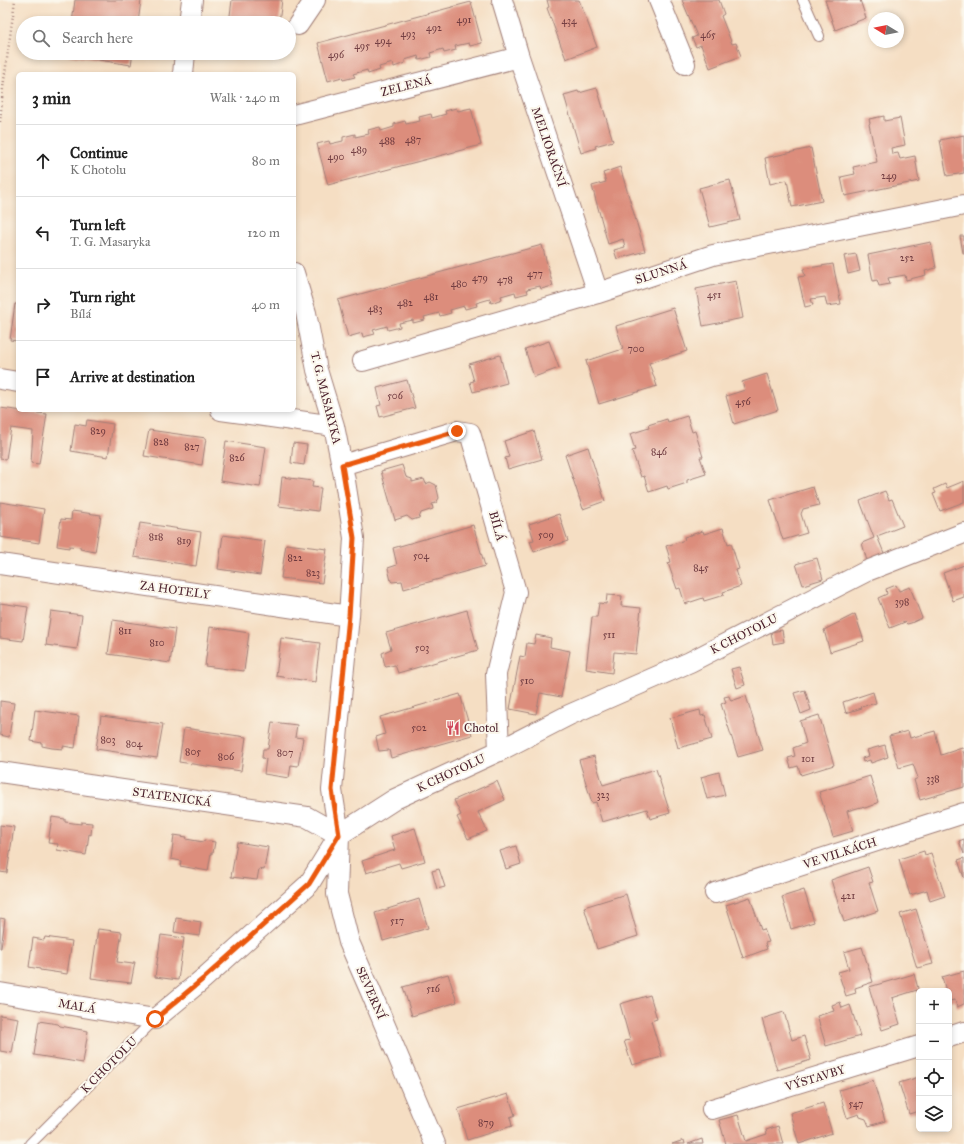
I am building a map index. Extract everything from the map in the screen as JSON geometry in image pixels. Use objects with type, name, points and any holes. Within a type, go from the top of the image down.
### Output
[{"type":"street","points":[[190,16],[192,0]]},
{"type":"street","points":[[298,25],[315,0]]},
{"type":"street","name":"MELIORAČNÍ","points":[[502,0],[519,57],[598,292]]},
{"type":"street","points":[[659,0],[685,64]]},
{"type":"street","name":"ZELENÁ","points":[[296,114],[519,57]]},
{"type":"street","points":[[183,72],[185,60]]},
{"type":"street","name":"SLUNNÁ","points":[[363,361],[598,292],[713,255],[964,204]]},
{"type":"street","name":"T. G. MASARYKA","points":[[296,279],[306,313],[317,370],[334,426],[354,538],[349,616],[332,790],[339,835]]},
{"type":"street","points":[[0,379],[16,382]]},
{"type":"street","points":[[235,412],[334,426]]},
{"type":"street","name":"BÍLÁ","points":[[342,465],[457,431],[470,432],[516,592],[496,674],[499,751]]},
{"type":"street","name":"K CHOTOLU","points":[[155,1019],[203,979],[309,884],[339,835],[395,800],[499,751],[569,715],[690,662],[867,571],[964,533]]},
{"type":"street","name":"ZA HOTELY","points":[[0,564],[349,616]]},
{"type":"street","name":"STATENICKÁ","points":[[0,772],[307,817],[339,835]]},
{"type":"street","name":"VE VILKÁCH","points":[[715,893],[964,813]]},
{"type":"street","name":"SEVERNÍ","points":[[339,835],[337,894],[349,942],[435,1144]]},
{"type":"street","name":"MALÁ","points":[[0,993],[155,1019]]},
{"type":"street","points":[[952,1036],[964,1032]]},
{"type":"street","name":"VÝSTAVBY","points":[[712,1109],[916,1047]]},
{"type":"lane","points":[[803,0],[819,36]]},
{"type":"lane","name":"K CHOTOLU","points":[[30,1144],[155,1019]]},
{"type":"path","points":[[0,122],[15,0]]},
{"type":"building","points":[[75,0],[141,0],[139,16],[73,16]]},
{"type":"building","points":[[232,0],[282,0],[280,16],[230,16]]},
{"type":"building","points":[[547,0],[579,0],[597,47],[566,59],[547,8],[549,7]]},
{"type":"building","points":[[682,0],[719,0],[724,14],[721,16],[732,44],[736,43],[741,56],[710,68],[701,45],[696,47],[692,38],[697,36]]},
{"type":"building","points":[[825,0],[860,0],[866,18],[835,30]]},
{"type":"building","points":[[471,2],[482,43],[470,46],[469,43],[455,46],[456,50],[444,53],[443,49],[430,53],[431,57],[419,60],[418,56],[405,60],[405,63],[394,67],[393,63],[379,67],[380,70],[368,74],[367,70],[353,74],[355,77],[343,80],[342,77],[328,81],[318,43]]},
{"type":"building","points":[[99,60],[132,60],[131,65]]},
{"type":"building","points":[[597,88],[613,141],[595,146],[596,148],[581,153],[564,95]]},
{"type":"building","points":[[456,108],[458,111],[471,108],[481,145],[328,185],[317,144],[329,141],[330,144],[343,141],[343,137],[355,134],[355,137],[369,134],[368,130],[380,127],[381,131],[394,127],[394,124],[405,121],[406,124],[420,121],[419,117],[431,114],[432,118],[446,114],[445,111]]},
{"type":"building","points":[[884,116],[884,121],[900,118],[905,145],[891,148],[892,154],[898,153],[900,159],[915,156],[919,181],[845,196],[841,177],[855,174],[853,167],[877,162],[869,119]]},
{"type":"building","points":[[964,135],[964,173],[947,176],[940,140]]},
{"type":"building","points":[[811,148],[822,201],[792,207],[787,180],[770,184],[765,158]]},
{"type":"building","points":[[620,167],[645,251],[617,259],[614,250],[625,247],[623,239],[608,244],[592,186],[606,182],[603,173]]},
{"type":"building","points":[[730,180],[740,220],[710,227],[699,188]]},
{"type":"building","points":[[960,236],[964,236],[964,253],[963,253]]},
{"type":"building","points":[[931,242],[936,268],[925,271],[926,275],[906,280],[905,275],[888,278],[890,284],[879,286],[877,280],[873,281],[868,255]]},
{"type":"building","points":[[542,245],[553,286],[541,289],[540,286],[527,289],[528,293],[516,296],[515,292],[501,296],[502,299],[491,303],[490,299],[476,303],[477,306],[465,309],[464,306],[450,310],[451,313],[440,316],[439,313],[424,317],[425,320],[413,323],[413,320],[399,323],[400,327],[388,330],[387,326],[373,330],[375,334],[363,337],[362,333],[348,337],[338,300]]},
{"type":"building","points":[[856,254],[860,271],[848,274],[844,256]]},
{"type":"building","points":[[833,264],[841,304],[827,306],[825,297],[811,299],[813,305],[805,307],[798,277],[805,276],[803,269]]},
{"type":"building","points":[[736,281],[743,318],[703,326],[696,289]]},
{"type":"building","points":[[15,304],[16,304],[16,341],[10,340]]},
{"type":"building","points":[[673,308],[687,351],[649,363],[657,386],[599,404],[586,361],[623,349],[616,326]]},
{"type":"building","points":[[549,341],[559,368],[534,377],[525,349]]},
{"type":"building","points":[[500,355],[507,383],[473,392],[470,382],[474,381],[469,364]]},
{"type":"building","points":[[767,374],[778,410],[734,424],[726,396],[745,390],[742,382]]},
{"type":"building","points":[[407,380],[415,408],[380,417],[377,406],[381,405],[377,388]]},
{"type":"building","points":[[0,408],[16,410],[16,412],[47,414],[39,464],[31,463],[33,431],[11,428],[6,459],[0,458]]},
{"type":"building","points":[[687,416],[692,432],[695,431],[703,457],[700,457],[706,474],[687,480],[687,483],[668,489],[667,486],[649,492],[644,476],[641,477],[632,451],[635,450],[630,434],[649,428],[648,425],[667,419],[668,422]]},
{"type":"building","points":[[87,420],[113,424],[108,457],[71,451],[75,424],[86,426]]},
{"type":"building","points":[[149,430],[206,438],[202,465],[144,456]]},
{"type":"building","points":[[534,431],[542,459],[508,469],[505,458],[509,457],[504,441]]},
{"type":"building","points":[[226,441],[266,447],[260,487],[220,481]]},
{"type":"building","points":[[293,443],[307,445],[304,465],[291,463]]},
{"type":"building","points":[[588,447],[605,501],[583,509],[565,455]]},
{"type":"building","points":[[402,465],[406,477],[412,479],[412,482],[424,479],[426,484],[430,482],[436,485],[439,498],[436,503],[432,504],[433,509],[421,513],[419,518],[412,520],[407,516],[395,520],[381,471]]},
{"type":"building","points":[[282,477],[313,481],[312,487],[321,488],[318,511],[279,506]]},
{"type":"building","points":[[964,481],[964,502],[940,511],[933,494],[936,493],[934,489],[945,484],[947,488]]},
{"type":"building","points":[[813,487],[819,505],[803,509],[801,514],[807,533],[783,540],[770,500]]},
{"type":"building","points":[[885,491],[889,500],[892,499],[903,526],[877,536],[884,553],[867,561],[862,543],[874,538],[860,501]]},
{"type":"building","points":[[0,502],[44,509],[39,543],[0,537]]},
{"type":"building","points":[[72,511],[101,515],[95,552],[80,549],[81,547],[69,546],[69,548],[57,546],[61,519],[71,520]]},
{"type":"building","points":[[559,514],[568,541],[534,552],[530,541],[534,540],[529,524]]},
{"type":"building","points":[[140,523],[201,532],[196,566],[134,557]]},
{"type":"building","points":[[473,525],[485,566],[404,589],[402,581],[391,581],[388,568],[397,565],[393,548]]},
{"type":"building","points":[[723,528],[728,544],[731,543],[739,569],[736,570],[741,586],[723,592],[724,595],[704,601],[703,598],[685,604],[680,588],[677,589],[668,563],[671,562],[666,546],[685,540],[684,537],[703,531],[704,534]]},
{"type":"building","points":[[223,535],[265,541],[260,575],[218,569]]},
{"type":"building","points":[[286,544],[327,549],[322,583],[281,578]]},
{"type":"building","points":[[817,558],[823,579],[803,585],[796,564]]},
{"type":"building","points":[[964,565],[964,597],[953,601],[943,573]]},
{"type":"building","points":[[896,585],[899,591],[910,587],[922,618],[911,623],[907,624],[905,622],[890,628],[878,598],[887,594],[886,589]]},
{"type":"building","points":[[607,595],[622,596],[621,606],[641,608],[636,654],[614,652],[612,673],[586,669],[592,617],[597,617],[599,603],[606,604]]},
{"type":"building","points":[[0,603],[28,607],[23,641],[0,638]]},
{"type":"building","points":[[467,610],[478,650],[398,673],[395,665],[385,666],[382,653],[391,649],[386,633]]},
{"type":"building","points":[[51,611],[82,615],[77,649],[46,645]]},
{"type":"building","points":[[855,614],[864,641],[830,652],[824,630]]},
{"type":"building","points":[[113,620],[175,629],[170,663],[108,654]]},
{"type":"building","points":[[210,627],[249,633],[244,671],[205,666]]},
{"type":"building","points":[[782,630],[784,642],[773,644],[771,632]]},
{"type":"building","points":[[536,635],[551,638],[550,647],[570,651],[561,697],[540,693],[536,714],[510,709],[520,656],[525,657],[527,643],[534,644]]},
{"type":"building","points":[[281,638],[320,643],[315,682],[276,676]]},
{"type":"building","points":[[739,667],[745,685],[737,688],[731,669]]},
{"type":"building","points":[[805,690],[811,710],[801,714],[794,693]]},
{"type":"building","points":[[873,692],[876,703],[846,713],[843,702]]},
{"type":"building","points":[[460,694],[472,735],[391,758],[389,750],[379,751],[376,737],[385,734],[380,717]]},
{"type":"building","points":[[729,696],[731,701],[746,696],[763,750],[738,757],[721,704],[726,702],[724,697]]},
{"type":"building","points":[[0,701],[14,703],[9,737],[0,735]]},
{"type":"building","points":[[35,710],[79,716],[75,748],[63,746],[63,749],[52,748],[42,746],[42,743],[31,741]]},
{"type":"building","points":[[700,710],[701,716],[705,715],[712,739],[678,748],[670,718]]},
{"type":"building","points":[[819,715],[834,765],[801,775],[798,766],[791,768],[788,758],[795,756],[793,748],[806,743],[800,721]]},
{"type":"building","points":[[101,716],[163,724],[157,758],[96,749]]},
{"type":"building","points":[[272,722],[297,725],[295,737],[303,738],[298,766],[291,765],[289,778],[264,774],[266,759],[262,758],[263,749],[268,749]]},
{"type":"building","points":[[184,728],[246,737],[241,771],[179,762]]},
{"type":"building","points":[[908,731],[910,738],[935,731],[941,755],[962,748],[964,754],[964,787],[920,800],[914,780],[918,778],[913,764],[899,768],[889,736]]},
{"type":"building","points":[[885,745],[888,757],[871,763],[870,760],[863,762],[862,758],[869,756],[867,750]]},
{"type":"building","points":[[594,756],[603,785],[656,769],[670,813],[650,819],[647,809],[602,822],[596,802],[592,803],[579,760]]},
{"type":"building","points":[[719,772],[725,795],[707,799],[701,777]]},
{"type":"building","points":[[870,776],[878,802],[865,808],[861,807],[847,811],[853,831],[833,837],[819,792]]},
{"type":"building","points":[[497,781],[505,800],[478,812],[487,831],[468,839],[457,817],[461,815],[454,800]]},
{"type":"building","points":[[52,817],[65,819],[65,822],[81,824],[81,822],[92,823],[91,835],[89,834],[86,855],[57,850],[58,844],[48,843]]},
{"type":"building","points":[[0,825],[14,827],[7,873],[0,872]]},
{"type":"building","points":[[415,828],[425,861],[401,868],[399,863],[366,873],[362,861],[395,850],[391,836]]},
{"type":"building","points":[[174,835],[203,842],[204,840],[215,842],[213,853],[211,853],[208,871],[180,866],[181,861],[171,859]]},
{"type":"building","points":[[964,839],[964,854],[959,841]]},
{"type":"building","points":[[237,842],[268,847],[264,870],[259,869],[257,880],[231,877]]},
{"type":"building","points":[[516,846],[521,864],[506,869],[500,851]]},
{"type":"building","points":[[924,851],[925,855],[931,853],[945,896],[930,901],[927,890],[910,895],[899,859]]},
{"type":"building","points":[[964,858],[964,878],[958,860]]},
{"type":"building","points":[[868,867],[873,882],[869,883],[878,911],[844,922],[831,880]]},
{"type":"building","points":[[439,869],[445,887],[437,889],[432,871]]},
{"type":"building","points":[[804,890],[814,922],[791,929],[782,897]]},
{"type":"building","points":[[626,894],[638,936],[597,949],[584,907]]},
{"type":"building","points":[[750,897],[761,930],[764,929],[769,942],[765,943],[767,949],[743,958],[726,905]]},
{"type":"building","points":[[419,899],[428,928],[383,941],[375,913]]},
{"type":"building","points":[[916,909],[933,964],[917,968],[900,914]]},
{"type":"building","points":[[0,918],[5,919],[1,948],[0,948]]},
{"type":"building","points":[[176,918],[201,922],[199,936],[174,932]]},
{"type":"building","points":[[98,929],[122,932],[117,962],[133,964],[133,962],[135,962],[131,983],[91,978]]},
{"type":"building","points":[[161,935],[184,938],[178,980],[155,977]]},
{"type":"building","points":[[45,937],[72,941],[67,974],[29,967],[33,938],[44,940]]},
{"type":"building","points":[[862,947],[873,982],[855,988],[856,993],[846,996],[838,972],[849,969],[844,952]]},
{"type":"building","points":[[964,971],[964,1004],[957,1007],[955,1000],[952,1000],[952,988],[945,988],[942,977]]},
{"type":"building","points":[[448,974],[457,1002],[412,1016],[403,987]]},
{"type":"building","points":[[914,974],[918,988],[916,988],[916,990],[892,998],[900,1024],[882,1030],[869,987]]},
{"type":"building","points":[[650,995],[657,1019],[651,1021],[662,1057],[632,1065],[624,1041],[630,1040],[620,1004]]},
{"type":"building","points":[[840,1002],[842,1008],[850,1005],[860,1036],[826,1046],[817,1016],[834,1011],[832,1005]]},
{"type":"building","points":[[784,1012],[792,1040],[804,1036],[811,1060],[777,1070],[762,1019]]},
{"type":"building","points":[[0,1015],[18,1018],[12,1053],[0,1051]]},
{"type":"building","points":[[39,1021],[88,1031],[83,1063],[34,1055]]},
{"type":"building","points":[[916,1078],[916,1112],[909,1114],[899,1083]]},
{"type":"building","points":[[873,1080],[885,1121],[869,1126],[866,1119],[860,1117],[859,1114],[847,1118],[839,1090]]},
{"type":"building","points":[[508,1094],[515,1115],[510,1117],[512,1126],[467,1140],[458,1109]]},
{"type":"building","points":[[823,1103],[832,1133],[799,1144],[790,1113]]},
{"type":"building","points":[[738,1115],[746,1141],[767,1134],[766,1130],[778,1126],[783,1144],[726,1144],[719,1120]]},
{"type":"building","points":[[702,1139],[703,1144],[688,1144]]},
{"type":"building","points":[[684,1140],[685,1144],[672,1144]]},
{"type":"place","name":"Chotol","points":[[453,728]]},
{"type":"route","points":[[155,1019],[203,979],[309,884],[339,835],[332,790],[349,616],[354,538],[342,465],[457,431]]}]
